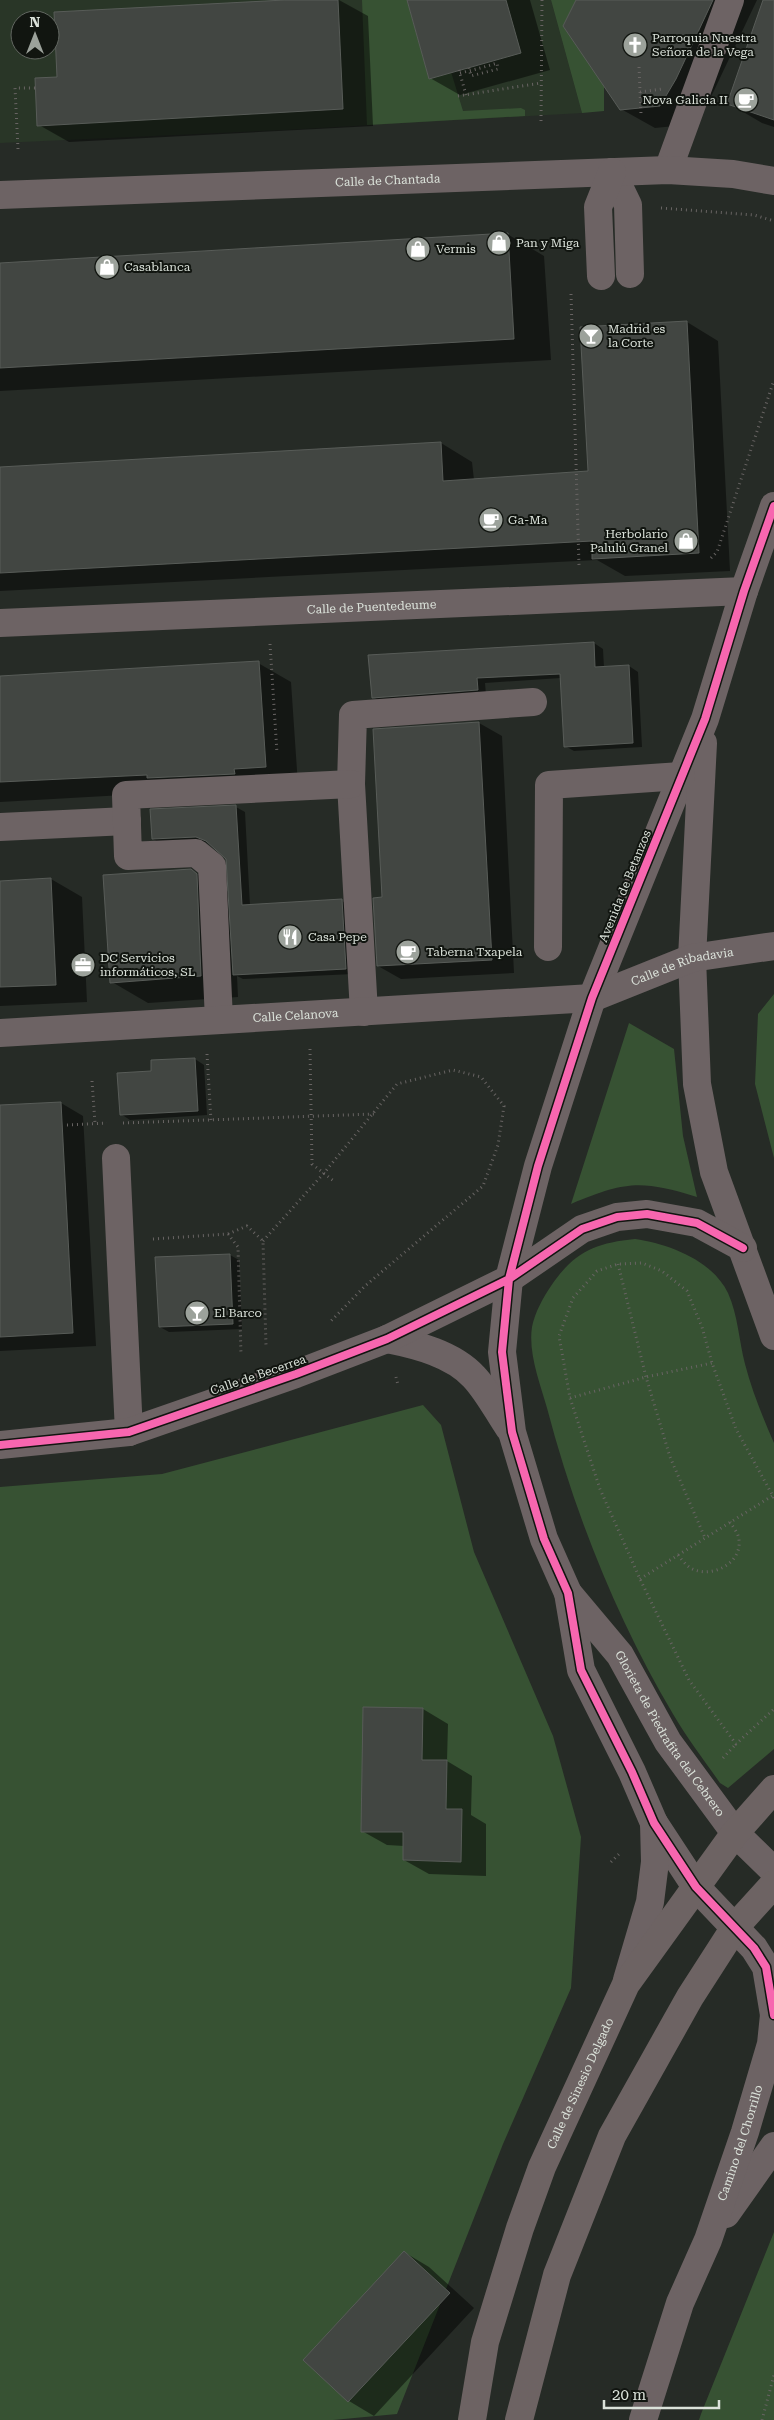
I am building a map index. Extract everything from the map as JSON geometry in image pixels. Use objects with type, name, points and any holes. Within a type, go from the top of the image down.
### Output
[{"type":"main road","name":"Calle de Sinesio Delgado","points":[[472,2420],[485,2342],[501,2284],[542,2168],[626,1984],[735,1833],[774,1789]]},
{"type":"main road","points":[[519,2420],[557,2275],[612,2136],[690,1997],[735,1927],[774,1884]]},
{"type":"street","points":[[668,170],[730,0]]},
{"type":"street","name":"Calle de Chantada","points":[[0,195],[668,170],[733,174],[774,181]]},
{"type":"street","points":[[612,172],[628,205],[630,274]]},
{"type":"street","points":[[601,276],[598,207],[612,172]]},
{"type":"street","name":"Avenida de Betanzos","points":[[509,1279],[538,1166],[592,998],[704,719],[744,591],[774,506]]},
{"type":"street","name":"Calle de Puentedeume","points":[[0,623],[744,591]]},
{"type":"street","points":[[364,1012],[351,784],[353,714],[533,702]]},
{"type":"street","name":"Avenida de Betanzos","points":[[704,719],[692,958],[697,1084],[714,1172],[743,1248]]},
{"type":"street","points":[[548,946],[549,785],[681,776]]},
{"type":"street","points":[[219,1020],[212,866],[196,853],[128,856],[126,795],[351,784]]},
{"type":"street","points":[[0,827],[127,821]]},
{"type":"street","name":"Calle de Ribadavia","points":[[592,998],[692,958],[774,946]]},
{"type":"street","name":"Calle Celanova","points":[[0,1033],[592,998]]},
{"type":"street","points":[[116,1158],[129,1432]]},
{"type":"street","points":[[509,1279],[582,1229],[617,1217],[647,1214],[697,1223],[743,1248],[774,1336]]},
{"type":"street","name":"Calle de Becerrea","points":[[0,1445],[129,1432],[387,1339],[509,1279]]},
{"type":"street","name":"Glorieta de Piedrafita del Cebrero","points":[[509,1279],[502,1352],[512,1432],[544,1539],[568,1593],[581,1670],[632,1772],[654,1823],[696,1887],[735,1927]]},
{"type":"street","points":[[387,1339],[422,1346],[447,1358],[474,1377],[512,1432]]},
{"type":"street","name":"Glorieta de Piedrafita del Cebrero","points":[[568,1593],[620,1655],[668,1742],[735,1833],[774,1871]]},
{"type":"street","name":"Glorieta de Piedrafita del Cebrero","points":[[626,1984],[650,1902],[655,1862],[654,1823]]},
{"type":"street","name":"Camino del Chorrillo","points":[[643,2420],[680,2303],[708,2240],[763,2074],[771,2044],[774,2015],[766,1967],[754,1948],[735,1927]]},
{"type":"street","name":"Camino del Chorrillo","points":[[708,2240],[774,2146]]},
{"type":"path","points":[[540,121],[542,0]]},
{"type":"path","points":[[466,95],[460,72],[469,69],[497,63],[498,68],[470,76],[469,69]]},
{"type":"path","points":[[639,67],[641,114]]},
{"type":"path","points":[[458,96],[540,83]]},
{"type":"path","points":[[18,149],[15,88],[35,88]]},
{"type":"path","points":[[571,286],[579,568],[588,567]]},
{"type":"path","points":[[709,561],[717,552],[774,380]]},
{"type":"path","points":[[268,611],[279,788]]},
{"type":"path","points":[[310,1045],[312,1164],[335,1182]]},
{"type":"path","points":[[206,1050],[211,1121]]},
{"type":"path","points":[[266,1346],[263,1241],[324,1174],[397,1084],[453,1070],[481,1077],[504,1106],[498,1145],[483,1186],[365,1286],[327,1325]]},
{"type":"path","points":[[92,1080],[95,1124]]},
{"type":"path","points":[[67,1125],[374,1114]]},
{"type":"path","points":[[120,1241],[228,1234],[247,1226],[263,1241]]},
{"type":"path","points":[[228,1234],[238,1247],[241,1356]]},
{"type":"path","points":[[640,1579],[773,1497],[736,1428],[712,1362],[702,1327],[687,1291],[662,1271],[642,1262],[618,1264],[597,1272],[573,1298],[559,1336],[570,1398],[600,1489],[640,1579],[689,1680],[736,1744],[774,1709]]},
{"type":"path","points":[[618,1264],[646,1377],[670,1457],[706,1538]]},
{"type":"path","points":[[570,1398],[646,1377],[712,1362]]},
{"type":"path","points":[[678,1555],[689,1568],[706,1572],[725,1568],[736,1557],[739,1539],[730,1522]]},
{"type":"path","points":[[762,2420],[774,2375]]},
{"type":"shaded area","points":[[0,0],[551,0],[582,113],[284,130],[0,143]]},
{"type":"green space","points":[[362,0],[407,0],[429,78],[451,72],[463,111],[521,108],[525,110],[525,116],[367,125]]},
{"type":"green space","points":[[551,0],[576,0],[563,26],[604,83],[604,111],[582,113]]},
{"type":"green space","points":[[774,994],[774,1158],[755,1084],[758,1014]]},
{"type":"green space","points":[[629,1023],[674,1049],[683,1136],[697,1197],[661,1188],[634,1186],[606,1191],[571,1204]]},
{"type":"green space","points":[[635,1239],[662,1245],[688,1256],[712,1271],[721,1281],[731,1301],[748,1374],[774,1443],[774,1749],[728,1788],[720,1783],[678,1723],[653,1679],[616,1604],[570,1487],[533,1357],[531,1337],[533,1321],[542,1300],[560,1274],[577,1257],[587,1251],[608,1243]]},
{"type":"green space","points":[[423,1405],[441,1425],[474,1552],[553,1736],[581,1837],[571,1988],[503,2144],[397,2414],[333,2420],[0,2420],[0,1487],[162,1474]]},
{"type":"green space","points":[[774,2232],[774,2420],[699,2420],[701,2414]]},
{"type":"building","points":[[285,0],[338,0],[343,109],[37,126],[35,78],[57,77],[56,60],[60,60],[60,12]]},
{"type":"building","points":[[407,0],[506,0],[521,53],[429,79]]},
{"type":"building","name":"Parroquia Nuestra Señora de la Vega","points":[[576,0],[713,0],[676,79],[660,106],[620,110],[563,26]]},
{"type":"building","points":[[763,0],[774,0],[774,120],[727,104]]},
{"type":"building","points":[[508,233],[514,339],[0,368],[0,263]]},
{"type":"building","points":[[687,321],[699,553],[592,559],[592,541],[0,573],[0,467],[441,442],[443,481],[588,471],[580,327]]},
{"type":"building","points":[[594,642],[595,667],[629,665],[633,743],[564,747],[560,674],[477,678],[478,690],[372,698],[368,655]]},
{"type":"building","points":[[259,661],[266,767],[234,769],[235,774],[147,778],[147,775],[0,782],[0,676]]},
{"type":"building","points":[[479,722],[492,960],[377,966],[373,898],[382,897],[373,729]]},
{"type":"building","name":"Casa Pepe","points":[[236,805],[242,905],[342,899],[346,969],[233,975],[226,859],[206,841],[196,837],[152,839],[150,809]]},
{"type":"building","points":[[191,869],[197,874],[201,976],[110,983],[103,875]]},
{"type":"building","points":[[51,878],[56,985],[0,987],[0,881]]},
{"type":"building","points":[[195,1058],[198,1111],[120,1115],[117,1073],[151,1071],[151,1060]]},
{"type":"building","points":[[61,1102],[73,1333],[0,1337],[0,1105]]},
{"type":"building","points":[[230,1254],[233,1324],[159,1327],[155,1257]]},
{"type":"building","points":[[363,1707],[423,1708],[422,1760],[447,1760],[446,1809],[462,1809],[461,1862],[403,1860],[403,1832],[361,1832]]},
{"type":"building","points":[[404,2251],[450,2293],[348,2402],[303,2360]]},
{"type":"cycle path","points":[[774,506],[744,591],[705,719],[592,998],[538,1166],[509,1279],[502,1352],[512,1432],[544,1539],[568,1593],[581,1670],[632,1772],[654,1823],[696,1887],[754,1948],[766,1967],[774,2015]]},
{"type":"cycle path","points":[[0,1445],[129,1432],[296,1374],[387,1339],[509,1279],[582,1229],[617,1217],[647,1214],[697,1223],[743,1248]]},
{"type":"place","name":"Parroquia Nuestra Señora de la Vega","points":[[635,45]]},
{"type":"place","name":"Nova Galicia II","points":[[746,100]]},
{"type":"place","name":"Pan y Miga","points":[[499,243]]},
{"type":"place","name":"Vermis","points":[[418,249]]},
{"type":"place","name":"Casablanca","points":[[107,267]]},
{"type":"place","name":"Madrid es la Corte","points":[[591,336]]},
{"type":"place","name":"Ga-Ma","points":[[491,520]]},
{"type":"place","name":"Herbolario Palulú Granel","points":[[686,541]]},
{"type":"place","name":"Casa Pepe","points":[[290,937]]},
{"type":"place","name":"Taberna Txapela","points":[[408,952]]},
{"type":"place","name":"DC Servicios informáticos, SL","points":[[83,965]]},
{"type":"place","name":"El Barco","points":[[197,1313]]}]
